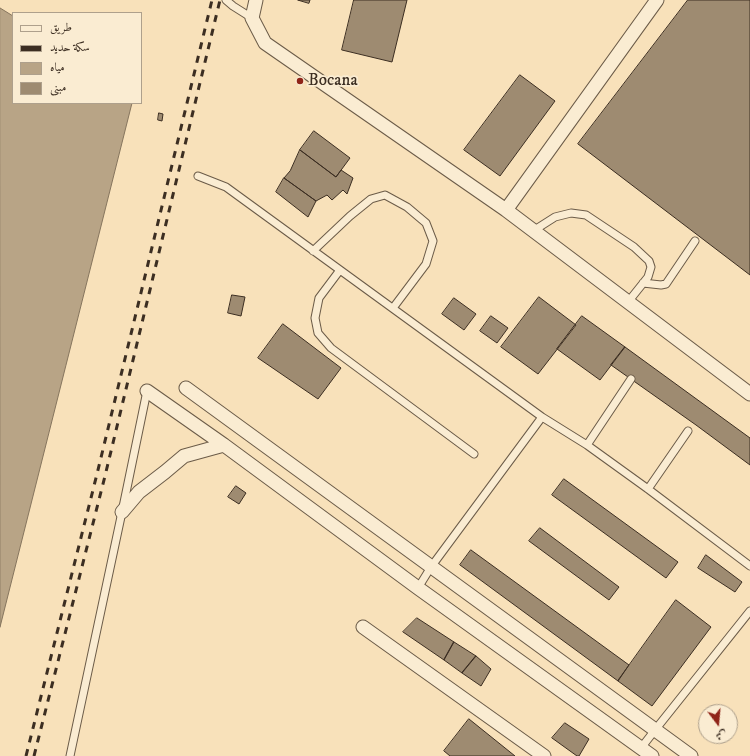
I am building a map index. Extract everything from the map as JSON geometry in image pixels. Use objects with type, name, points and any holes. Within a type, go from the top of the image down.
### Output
[{"type":"street","points":[[256,0],[252,18],[265,43],[506,210],[750,394]]},
{"type":"street","points":[[506,210],[657,0]]},
{"type":"street","points":[[186,388],[691,756]]},
{"type":"street","points":[[147,391],[224,445],[418,588],[652,756]]},
{"type":"street","points":[[122,512],[139,492],[184,456],[224,445]]},
{"type":"street","points":[[363,627],[544,756]]},
{"type":"lane","points":[[226,0],[252,18]]},
{"type":"lane","points":[[198,176],[226,187],[542,417],[587,445],[648,489],[750,566]]},
{"type":"lane","points":[[313,251],[350,216],[372,200],[385,195],[407,207],[426,223],[433,241],[426,264],[392,308]]},
{"type":"lane","points":[[533,230],[555,217],[571,213],[586,215],[634,247],[649,261],[650,267],[648,277],[628,302]]},
{"type":"lane","points":[[643,283],[661,285],[666,284],[695,241]]},
{"type":"lane","points":[[340,270],[319,298],[315,318],[318,333],[331,348],[474,454]]},
{"type":"lane","points":[[587,445],[631,379]]},
{"type":"lane","points":[[70,756],[147,391]]},
{"type":"lane","points":[[418,588],[431,567],[542,417]]},
{"type":"lane","points":[[648,489],[688,431]]},
{"type":"lane","points":[[641,748],[750,611]]},
{"type":"water","points":[[0,8],[12,15],[12,104],[132,104],[0,627]]},
{"type":"building","points":[[298,0],[310,0],[309,3]]},
{"type":"building","points":[[354,0],[407,0],[392,62],[342,50]]},
{"type":"building","points":[[688,0],[750,0],[750,275],[578,144]]},
{"type":"building","points":[[520,75],[555,101],[500,176],[464,150]]},
{"type":"building","points":[[159,113],[163,114],[162,121],[158,120]]},
{"type":"building","points":[[314,131],[350,158],[336,177],[300,150]]},
{"type":"building","points":[[300,150],[336,177],[341,170],[353,178],[347,194],[343,190],[332,200],[327,195],[316,201],[284,178],[290,171]]},
{"type":"building","points":[[284,178],[316,201],[308,217],[276,192]]},
{"type":"building","points":[[232,295],[245,297],[241,316],[228,313]]},
{"type":"building","points":[[539,297],[576,325],[538,374],[501,347]]},
{"type":"building","points":[[454,298],[476,314],[464,330],[442,314]]},
{"type":"building","points":[[491,316],[508,328],[497,343],[480,331]]},
{"type":"building","points":[[582,316],[625,347],[600,380],[557,349]]},
{"type":"building","points":[[283,324],[341,368],[318,399],[258,358]]},
{"type":"building","points":[[625,347],[750,438],[750,465],[611,365]]},
{"type":"building","points":[[564,479],[678,562],[666,578],[552,495]]},
{"type":"building","points":[[236,486],[246,493],[239,504],[228,497]]},
{"type":"building","points":[[540,528],[619,587],[609,600],[529,541]]},
{"type":"building","points":[[471,550],[629,665],[618,681],[460,565]]},
{"type":"building","points":[[706,555],[742,582],[735,592],[698,568]]},
{"type":"building","points":[[676,600],[711,627],[652,706],[618,681]]},
{"type":"building","points":[[417,618],[454,642],[444,660],[403,632]]},
{"type":"building","points":[[454,642],[476,656],[462,673],[444,660]]},
{"type":"building","points":[[476,656],[491,669],[481,686],[462,673]]},
{"type":"building","points":[[469,719],[515,756],[450,756],[444,751]]},
{"type":"building","points":[[565,723],[589,739],[579,756],[552,738]]},
{"type":"railway","points":[[26,756],[97,474],[212,0]]},
{"type":"railway","points":[[34,756],[105,476],[220,0]]},
{"type":"place","name":"Bocana","points":[[300,81]]}]
